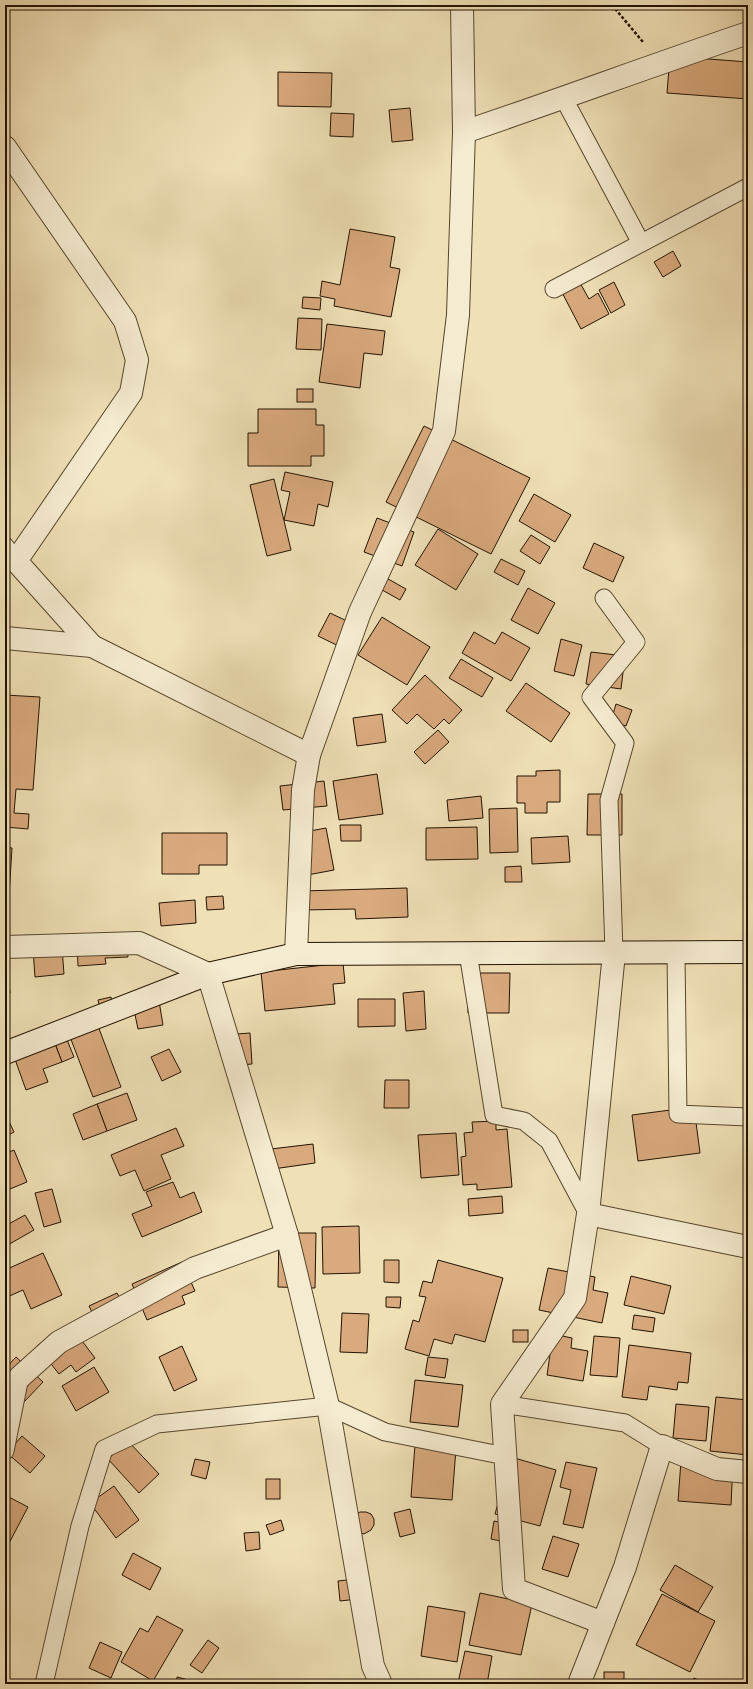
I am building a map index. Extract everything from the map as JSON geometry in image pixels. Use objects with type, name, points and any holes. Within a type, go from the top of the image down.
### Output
[{"type":"street","points":[[296,954],[303,790],[309,754],[360,612],[444,431],[458,315],[464,132],[462,5]]},
{"type":"street","points":[[464,132],[564,99],[660,63],[748,33]]},
{"type":"street","points":[[5,146],[125,321],[137,360],[131,393],[11,553],[92,646]]},
{"type":"street","points":[[5,638],[92,646],[309,754]]},
{"type":"street","points":[[5,947],[140,943],[208,974],[286,1235],[328,1406],[373,1666],[381,1684]]},
{"type":"street","points":[[5,1053],[208,974],[296,954],[748,952]]},
{"type":"street","points":[[603,1623],[514,1589],[502,1404],[575,1298],[588,1214],[614,953]]},
{"type":"street","points":[[588,1214],[748,1247]]},
{"type":"street","points":[[20,1377],[59,1342],[189,1272],[286,1235]]},
{"type":"street","points":[[579,1684],[624,1567],[662,1446],[717,1469],[748,1472]]},
{"type":"lane","points":[[564,99],[641,243]]},
{"type":"lane","points":[[554,289],[748,186]]},
{"type":"lane","points":[[604,598],[636,642],[591,697],[624,743],[609,800],[614,953]]},
{"type":"lane","points":[[468,953],[494,1114],[524,1121],[549,1141],[588,1214]]},
{"type":"lane","points":[[676,953],[678,1114],[748,1117]]},
{"type":"lane","points":[[5,1451],[20,1377]]},
{"type":"lane","points":[[502,1404],[625,1422],[662,1446]]},
{"type":"lane","points":[[44,1684],[80,1526],[104,1448],[157,1424],[328,1406],[385,1432],[506,1456]]},
{"type":"path","points":[[612,5],[660,63]]},
{"type":"building","points":[[670,56],[748,62],[748,99],[667,93]]},
{"type":"building","points":[[278,72],[332,73],[331,107],[278,106]]},
{"type":"building","points":[[410,108],[413,140],[392,142],[389,110]]},
{"type":"building","points":[[331,113],[354,114],[353,137],[330,136]]},
{"type":"building","points":[[350,229],[395,237],[390,267],[400,269],[391,317],[334,306],[335,299],[320,296],[322,281],[340,285]]},
{"type":"building","points":[[673,251],[681,266],[663,277],[654,262]]},
{"type":"building","points":[[574,272],[589,299],[598,293],[609,314],[581,329],[556,281]]},
{"type":"building","points":[[614,282],[625,305],[611,313],[599,290]]},
{"type":"building","points":[[303,297],[321,298],[320,310],[302,308]]},
{"type":"building","points":[[298,318],[322,319],[321,350],[296,349]]},
{"type":"building","points":[[327,324],[385,331],[382,355],[364,353],[360,388],[319,382]]},
{"type":"building","points":[[297,389],[313,389],[313,402],[297,402]]},
{"type":"building","points":[[258,409],[316,409],[316,425],[324,425],[324,456],[311,456],[311,466],[248,466],[248,433],[258,433]]},
{"type":"building","points":[[424,426],[530,478],[491,554],[386,502]]},
{"type":"building","points":[[285,472],[333,482],[328,507],[318,504],[314,526],[284,520],[290,492],[281,490]]},
{"type":"building","points":[[274,479],[291,550],[267,556],[250,485]]},
{"type":"building","points":[[534,494],[571,515],[555,542],[519,521]]},
{"type":"building","points":[[377,518],[414,532],[402,566],[364,552]]},
{"type":"building","points":[[438,529],[478,554],[456,590],[415,565]]},
{"type":"building","points":[[531,535],[550,547],[540,564],[520,551]]},
{"type":"building","points":[[594,543],[624,557],[613,582],[583,568]]},
{"type":"building","points":[[501,559],[525,571],[518,585],[494,572]]},
{"type":"building","points":[[381,575],[406,589],[400,600],[375,586]]},
{"type":"building","points":[[528,588],[555,603],[538,634],[511,620]]},
{"type":"building","points":[[330,613],[347,621],[351,652],[318,636]]},
{"type":"building","points":[[382,617],[430,647],[407,685],[358,655]]},
{"type":"building","points":[[474,632],[495,644],[502,632],[530,648],[511,681],[462,653]]},
{"type":"building","points":[[561,639],[582,645],[574,676],[554,671]]},
{"type":"building","points":[[591,652],[625,656],[621,689],[586,684]]},
{"type":"building","points":[[461,659],[493,678],[482,697],[449,678]]},
{"type":"building","points":[[425,675],[462,710],[449,724],[444,719],[434,729],[417,714],[407,724],[392,710]]},
{"type":"building","points":[[526,683],[570,713],[551,742],[506,711]]},
{"type":"building","points":[[5,695],[40,697],[33,790],[16,789],[14,813],[29,814],[28,829],[5,827]]},
{"type":"building","points":[[616,704],[632,710],[626,726],[611,721]]},
{"type":"building","points":[[382,714],[386,742],[357,746],[353,718]]},
{"type":"building","points":[[438,730],[449,742],[425,764],[414,752]]},
{"type":"building","points":[[560,770],[560,802],[547,802],[547,813],[525,813],[525,803],[517,803],[517,776],[536,776],[536,771]]},
{"type":"building","points":[[377,774],[383,814],[339,820],[333,781]]},
{"type":"building","points":[[324,781],[327,806],[283,810],[280,786]]},
{"type":"building","points":[[588,794],[622,794],[622,835],[587,835]]},
{"type":"building","points":[[481,796],[483,818],[449,821],[447,800]]},
{"type":"building","points":[[517,808],[518,852],[490,853],[489,809]]},
{"type":"building","points":[[340,825],[361,825],[361,841],[341,841]]},
{"type":"building","points":[[477,827],[478,859],[426,860],[426,828]]},
{"type":"building","points":[[326,828],[334,870],[302,876],[294,834]]},
{"type":"building","points":[[162,833],[227,833],[227,865],[199,865],[199,874],[162,874]]},
{"type":"building","points":[[568,836],[570,862],[532,864],[531,838]]},
{"type":"building","points":[[5,847],[12,848],[8,912],[5,912]]},
{"type":"building","points":[[521,866],[522,882],[505,882],[505,867]]},
{"type":"building","points":[[407,888],[408,917],[356,919],[355,909],[303,910],[302,891]]},
{"type":"building","points":[[223,896],[224,909],[207,910],[206,897]]},
{"type":"building","points":[[195,900],[196,923],[161,926],[159,903]]},
{"type":"building","points":[[127,939],[128,957],[105,958],[106,964],[78,966],[77,942]]},
{"type":"building","points":[[62,948],[64,974],[35,977],[33,949]]},
{"type":"building","points":[[343,963],[345,983],[333,984],[335,1004],[265,1011],[261,972]]},
{"type":"building","points":[[7,967],[10,993],[5,993],[5,968]]},
{"type":"building","points":[[468,973],[510,973],[509,1013],[468,1013]]},
{"type":"building","points":[[424,991],[426,1029],[406,1031],[403,993]]},
{"type":"building","points":[[111,997],[114,1012],[101,1014],[98,1000]]},
{"type":"building","points":[[358,999],[395,999],[395,1026],[358,1027]]},
{"type":"building","points":[[159,1001],[163,1025],[138,1029],[133,1005]]},
{"type":"building","points":[[95,1018],[121,1087],[93,1097],[67,1029]]},
{"type":"building","points":[[63,1030],[74,1057],[62,1062],[52,1036]]},
{"type":"building","points":[[250,1033],[252,1064],[225,1066],[224,1035]]},
{"type":"building","points":[[52,1036],[62,1062],[43,1069],[48,1082],[26,1090],[12,1051]]},
{"type":"building","points":[[169,1049],[181,1072],[162,1081],[151,1057]]},
{"type":"building","points":[[385,1080],[409,1080],[409,1108],[384,1108]]},
{"type":"building","points":[[127,1093],[137,1120],[107,1131],[97,1104]]},
{"type":"building","points":[[97,1104],[107,1131],[83,1140],[73,1114]]},
{"type":"building","points":[[694,1107],[700,1153],[638,1161],[632,1115]]},
{"type":"building","points":[[6,1115],[14,1132],[5,1137],[5,1116]]},
{"type":"building","points":[[496,1121],[496,1130],[507,1129],[512,1187],[477,1190],[477,1184],[463,1185],[461,1157],[466,1156],[464,1133],[473,1132],[472,1122]]},
{"type":"building","points":[[176,1128],[184,1146],[161,1155],[171,1179],[144,1191],[135,1170],[120,1176],[111,1155]]},
{"type":"building","points":[[456,1133],[459,1175],[421,1178],[418,1135]]},
{"type":"building","points":[[313,1144],[315,1163],[273,1169],[271,1149]]},
{"type":"building","points":[[14,1150],[27,1182],[5,1191],[5,1154]]},
{"type":"building","points":[[173,1182],[180,1198],[194,1192],[202,1212],[142,1237],[132,1214],[152,1206],[146,1192]]},
{"type":"building","points":[[52,1189],[61,1222],[44,1227],[35,1193]]},
{"type":"building","points":[[502,1196],[503,1213],[469,1216],[468,1199]]},
{"type":"building","points":[[25,1215],[34,1230],[6,1246],[5,1226]]},
{"type":"building","points":[[359,1226],[360,1273],[323,1274],[322,1227]]},
{"type":"building","points":[[279,1233],[316,1233],[315,1288],[278,1287]]},
{"type":"building","points":[[43,1253],[62,1295],[31,1309],[23,1290],[5,1298],[5,1270]]},
{"type":"building","points":[[384,1260],[399,1260],[399,1283],[384,1282]]},
{"type":"building","points":[[438,1260],[503,1278],[485,1342],[455,1334],[452,1344],[434,1339],[429,1356],[405,1349],[413,1320],[419,1322],[426,1297],[419,1296],[423,1281],[432,1283]]},
{"type":"building","points":[[182,1262],[195,1291],[182,1296],[185,1304],[147,1320],[132,1284]]},
{"type":"building","points":[[548,1268],[595,1277],[593,1290],[608,1293],[602,1323],[539,1310]]},
{"type":"building","points":[[631,1276],[671,1286],[664,1314],[624,1305]]},
{"type":"building","points":[[117,1293],[126,1310],[98,1324],[89,1306]]},
{"type":"building","points":[[386,1297],[401,1297],[400,1308],[386,1307]]},
{"type":"building","points":[[342,1313],[369,1314],[367,1353],[340,1352]]},
{"type":"building","points":[[634,1315],[655,1318],[653,1332],[632,1329]]},
{"type":"building","points":[[513,1330],[528,1330],[528,1342],[513,1342]]},
{"type":"building","points":[[76,1333],[95,1358],[76,1372],[71,1365],[59,1374],[37,1346],[49,1337]]},
{"type":"building","points":[[553,1334],[572,1338],[571,1348],[588,1351],[583,1381],[547,1375]]},
{"type":"building","points":[[594,1336],[620,1338],[617,1377],[590,1375]]},
{"type":"building","points":[[629,1345],[691,1353],[688,1383],[678,1382],[677,1390],[649,1386],[647,1400],[622,1397]]},
{"type":"building","points":[[182,1346],[197,1380],[174,1391],[159,1357]]},
{"type":"building","points":[[16,1357],[43,1382],[24,1402],[5,1384],[5,1369]]},
{"type":"building","points":[[428,1357],[448,1359],[445,1378],[425,1375]]},
{"type":"building","points":[[94,1367],[109,1392],[76,1411],[62,1386]]},
{"type":"building","points":[[415,1380],[463,1385],[458,1427],[410,1422]]},
{"type":"building","points":[[716,1397],[748,1400],[748,1455],[710,1451]]},
{"type":"building","points":[[676,1404],[709,1407],[706,1441],[673,1438]]},
{"type":"building","points":[[22,1436],[45,1456],[30,1473],[7,1453]]},
{"type":"building","points":[[128,1441],[159,1474],[139,1493],[108,1459]]},
{"type":"building","points":[[415,1445],[456,1449],[452,1500],[411,1497]]},
{"type":"building","points":[[511,1457],[556,1470],[540,1526],[495,1514]]},
{"type":"building","points":[[195,1459],[210,1462],[206,1479],[191,1475]]},
{"type":"building","points":[[681,1461],[733,1464],[731,1505],[678,1501]]},
{"type":"building","points":[[566,1462],[597,1468],[583,1528],[563,1524],[571,1490],[560,1487]]},
{"type":"building","points":[[266,1479],[280,1479],[280,1499],[266,1499]]},
{"type":"building","points":[[114,1486],[139,1520],[116,1538],[90,1503]]},
{"type":"building","points":[[5,1495],[28,1507],[6,1549],[5,1549]]},
{"type":"building","points":[[410,1509],[415,1533],[400,1537],[394,1513]]},
{"type":"building","points":[[360,1512],[371,1514],[374,1519],[374,1525],[371,1530],[364,1534],[355,1531],[355,1515]]},
{"type":"building","points":[[281,1520],[284,1530],[270,1535],[266,1525]]},
{"type":"building","points":[[494,1521],[508,1524],[505,1542],[491,1539]]},
{"type":"building","points":[[259,1532],[260,1549],[246,1551],[244,1533]]},
{"type":"building","points":[[553,1536],[579,1544],[568,1577],[542,1569]]},
{"type":"building","points":[[133,1553],[161,1568],[150,1590],[122,1575]]},
{"type":"building","points":[[675,1565],[713,1587],[698,1612],[660,1590]]},
{"type":"building","points":[[364,1578],[367,1598],[340,1601],[338,1581]]},
{"type":"building","points":[[480,1593],[532,1604],[521,1655],[469,1645]]},
{"type":"building","points":[[662,1594],[715,1621],[690,1672],[636,1645]]},
{"type":"building","points":[[428,1606],[465,1612],[457,1662],[421,1656]]},
{"type":"building","points":[[157,1616],[183,1630],[153,1681],[121,1662],[140,1628],[148,1632]]},
{"type":"building","points":[[208,1640],[219,1648],[202,1673],[190,1665]]},
{"type":"building","points":[[100,1642],[122,1652],[111,1678],[89,1668]]},
{"type":"building","points":[[465,1651],[492,1656],[487,1684],[458,1683]]},
{"type":"building","points":[[604,1672],[624,1672],[624,1684],[604,1684]]},
{"type":"building","points":[[177,1677],[204,1684],[176,1684]]},
{"type":"building","points":[[694,1678],[707,1684],[691,1684]]}]
